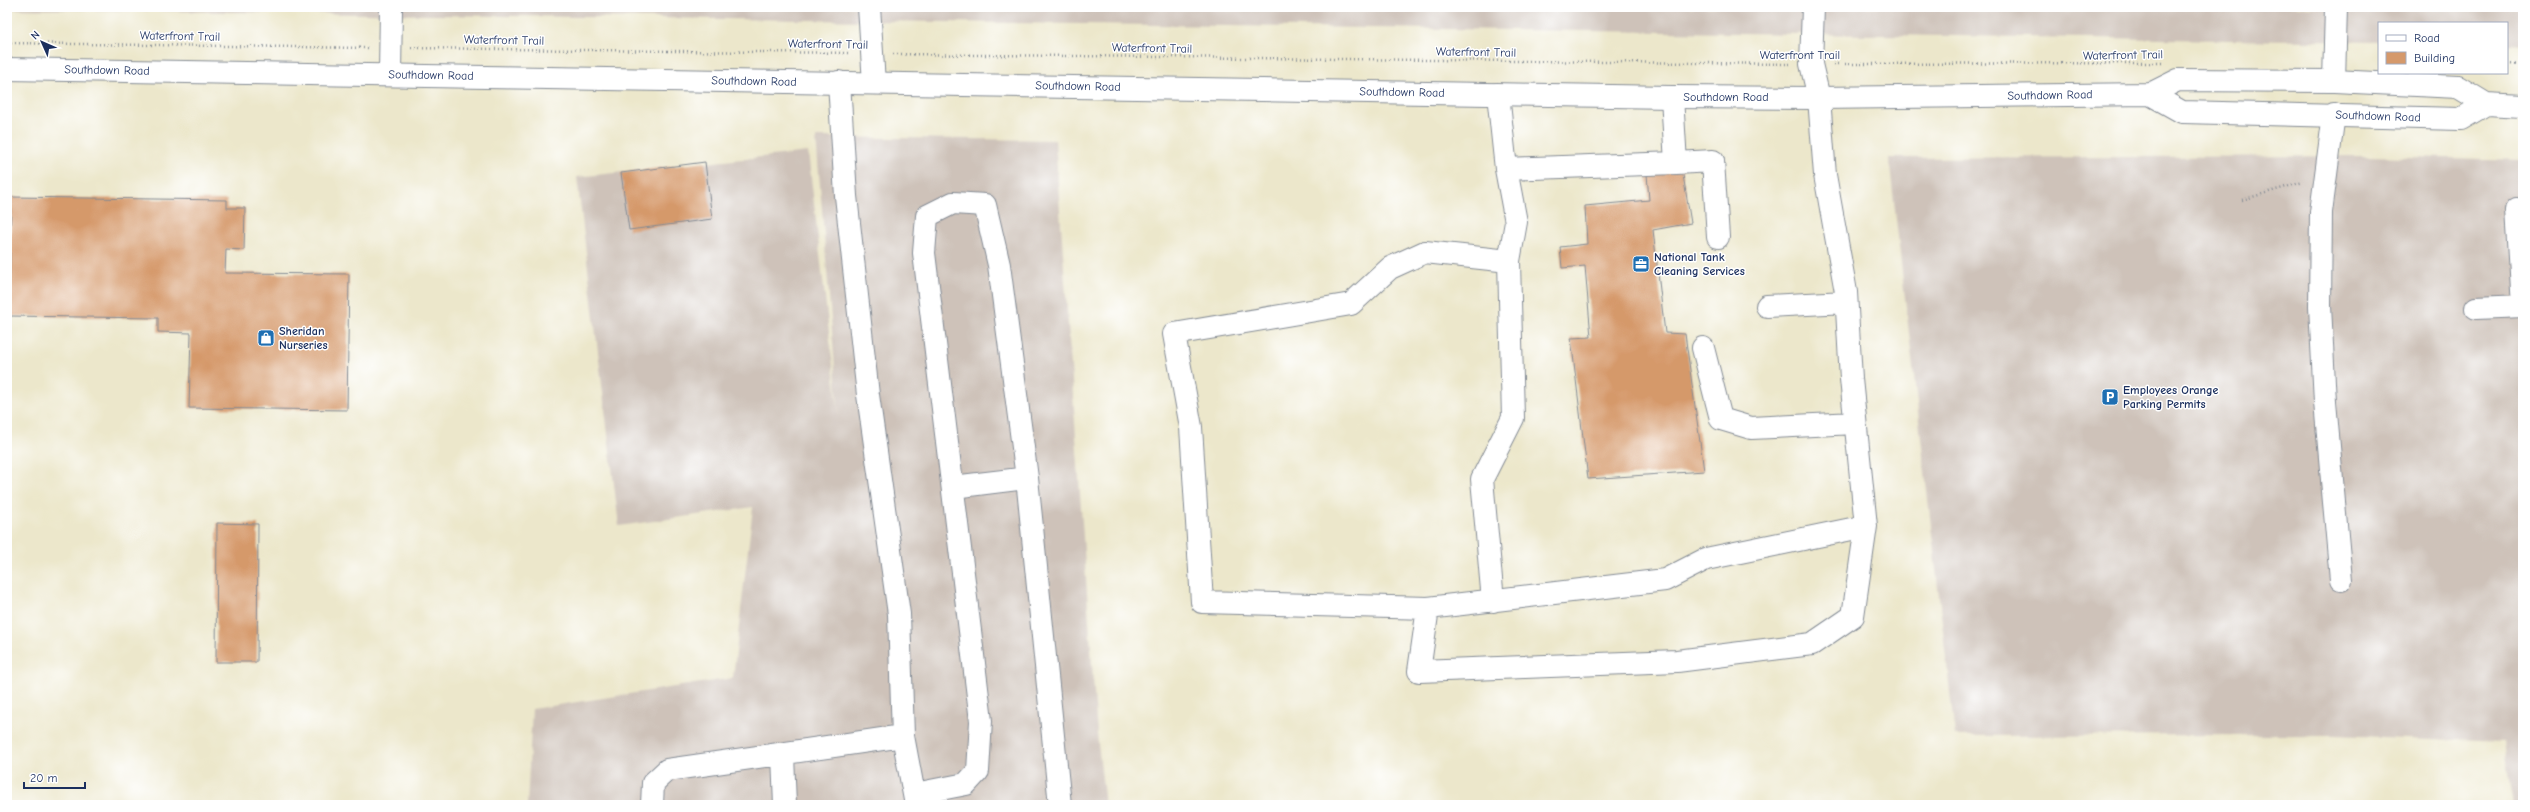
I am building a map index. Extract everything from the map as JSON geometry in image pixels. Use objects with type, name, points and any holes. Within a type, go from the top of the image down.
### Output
[{"type":"main road","points":[[390,74],[391,7]]},
{"type":"main road","points":[[869,7],[874,83]]},
{"type":"main road","points":[[1429,608],[1419,671],[1677,661],[1812,644],[1854,616],[1866,526],[1855,423],[1846,302],[1825,174],[1819,98],[1811,64],[1813,7]]},
{"type":"main road","points":[[2336,7],[2334,114],[2321,212],[2320,306],[2325,402],[2341,580]]},
{"type":"main road","name":"Southdown Road","points":[[7,69],[390,74],[1672,97],[1819,98],[2150,94],[2178,80],[2334,81],[2458,86],[2486,104],[2523,106]]},
{"type":"main road","points":[[839,82],[846,196],[868,395],[899,614],[903,736],[915,800],[966,784],[978,770],[981,721],[924,253],[927,216],[953,203],[985,205],[999,265],[1027,478],[1060,805]]},
{"type":"main road","points":[[1493,601],[1482,479],[1513,418],[1508,261],[1516,222],[1506,169],[1498,94]]},
{"type":"main road","name":"Southdown Road","points":[[2150,94],[2182,112],[2334,114],[2461,119],[2486,104]]},
{"type":"main road","points":[[1672,97],[1676,162]]},
{"type":"main road","points":[[1506,169],[1712,161],[1718,237]]},
{"type":"main road","points":[[2476,308],[2523,306],[2517,209]]},
{"type":"main road","points":[[1508,261],[1425,252],[1390,268],[1351,304],[1174,334],[1191,427],[1202,602],[1429,608],[1493,601],[1665,580],[1706,559],[1866,526]]},
{"type":"main road","points":[[1767,306],[1846,302]]},
{"type":"main road","points":[[1703,348],[1721,419],[1751,428],[1855,423]]},
{"type":"main road","points":[[953,487],[1027,478]]},
{"type":"main road","points":[[652,805],[653,783],[667,770],[783,755],[903,736]]},
{"type":"main road","points":[[783,755],[786,805]]},
{"type":"path","name":"Waterfront Trail","points":[[7,43],[1811,64],[2164,63]]},
{"type":"path","points":[[2508,64],[2523,65]]},
{"type":"path","points":[[2242,200],[2326,176]]},
{"type":"shaded area","points":[[7,7],[2523,7],[2523,45],[2508,44],[2508,22],[2378,22],[2378,42],[7,9]]},
{"type":"shaded area","points":[[816,137],[1055,140],[1097,734],[1105,805],[527,805],[532,709],[733,678],[753,507],[619,526],[577,177],[808,152],[839,417]]},
{"type":"shaded area","points":[[2370,156],[2523,160],[2523,805],[2514,805],[2504,742],[2334,735],[1955,736],[1889,158]]},
{"type":"building","points":[[705,162],[712,219],[629,230],[621,173]]},
{"type":"building","points":[[1682,169],[1691,223],[1653,230],[1665,333],[1685,334],[1704,471],[1588,479],[1571,338],[1591,337],[1585,266],[1562,268],[1560,247],[1587,244],[1585,206],[1649,200],[1647,174]]},
{"type":"building","points":[[11,197],[227,200],[227,208],[245,208],[244,250],[226,249],[225,273],[349,274],[347,410],[189,408],[191,333],[158,332],[158,318],[9,316]]},
{"type":"building","points":[[217,523],[258,524],[257,662],[216,662]]},
{"type":"place","name":"National Tank Cleaning Services","points":[[1641,264]]},
{"type":"place","name":"Sheridan Nurseries","points":[[266,338]]},
{"type":"place","name":"Employees Orange Parking Permits","points":[[2110,397]]}]
